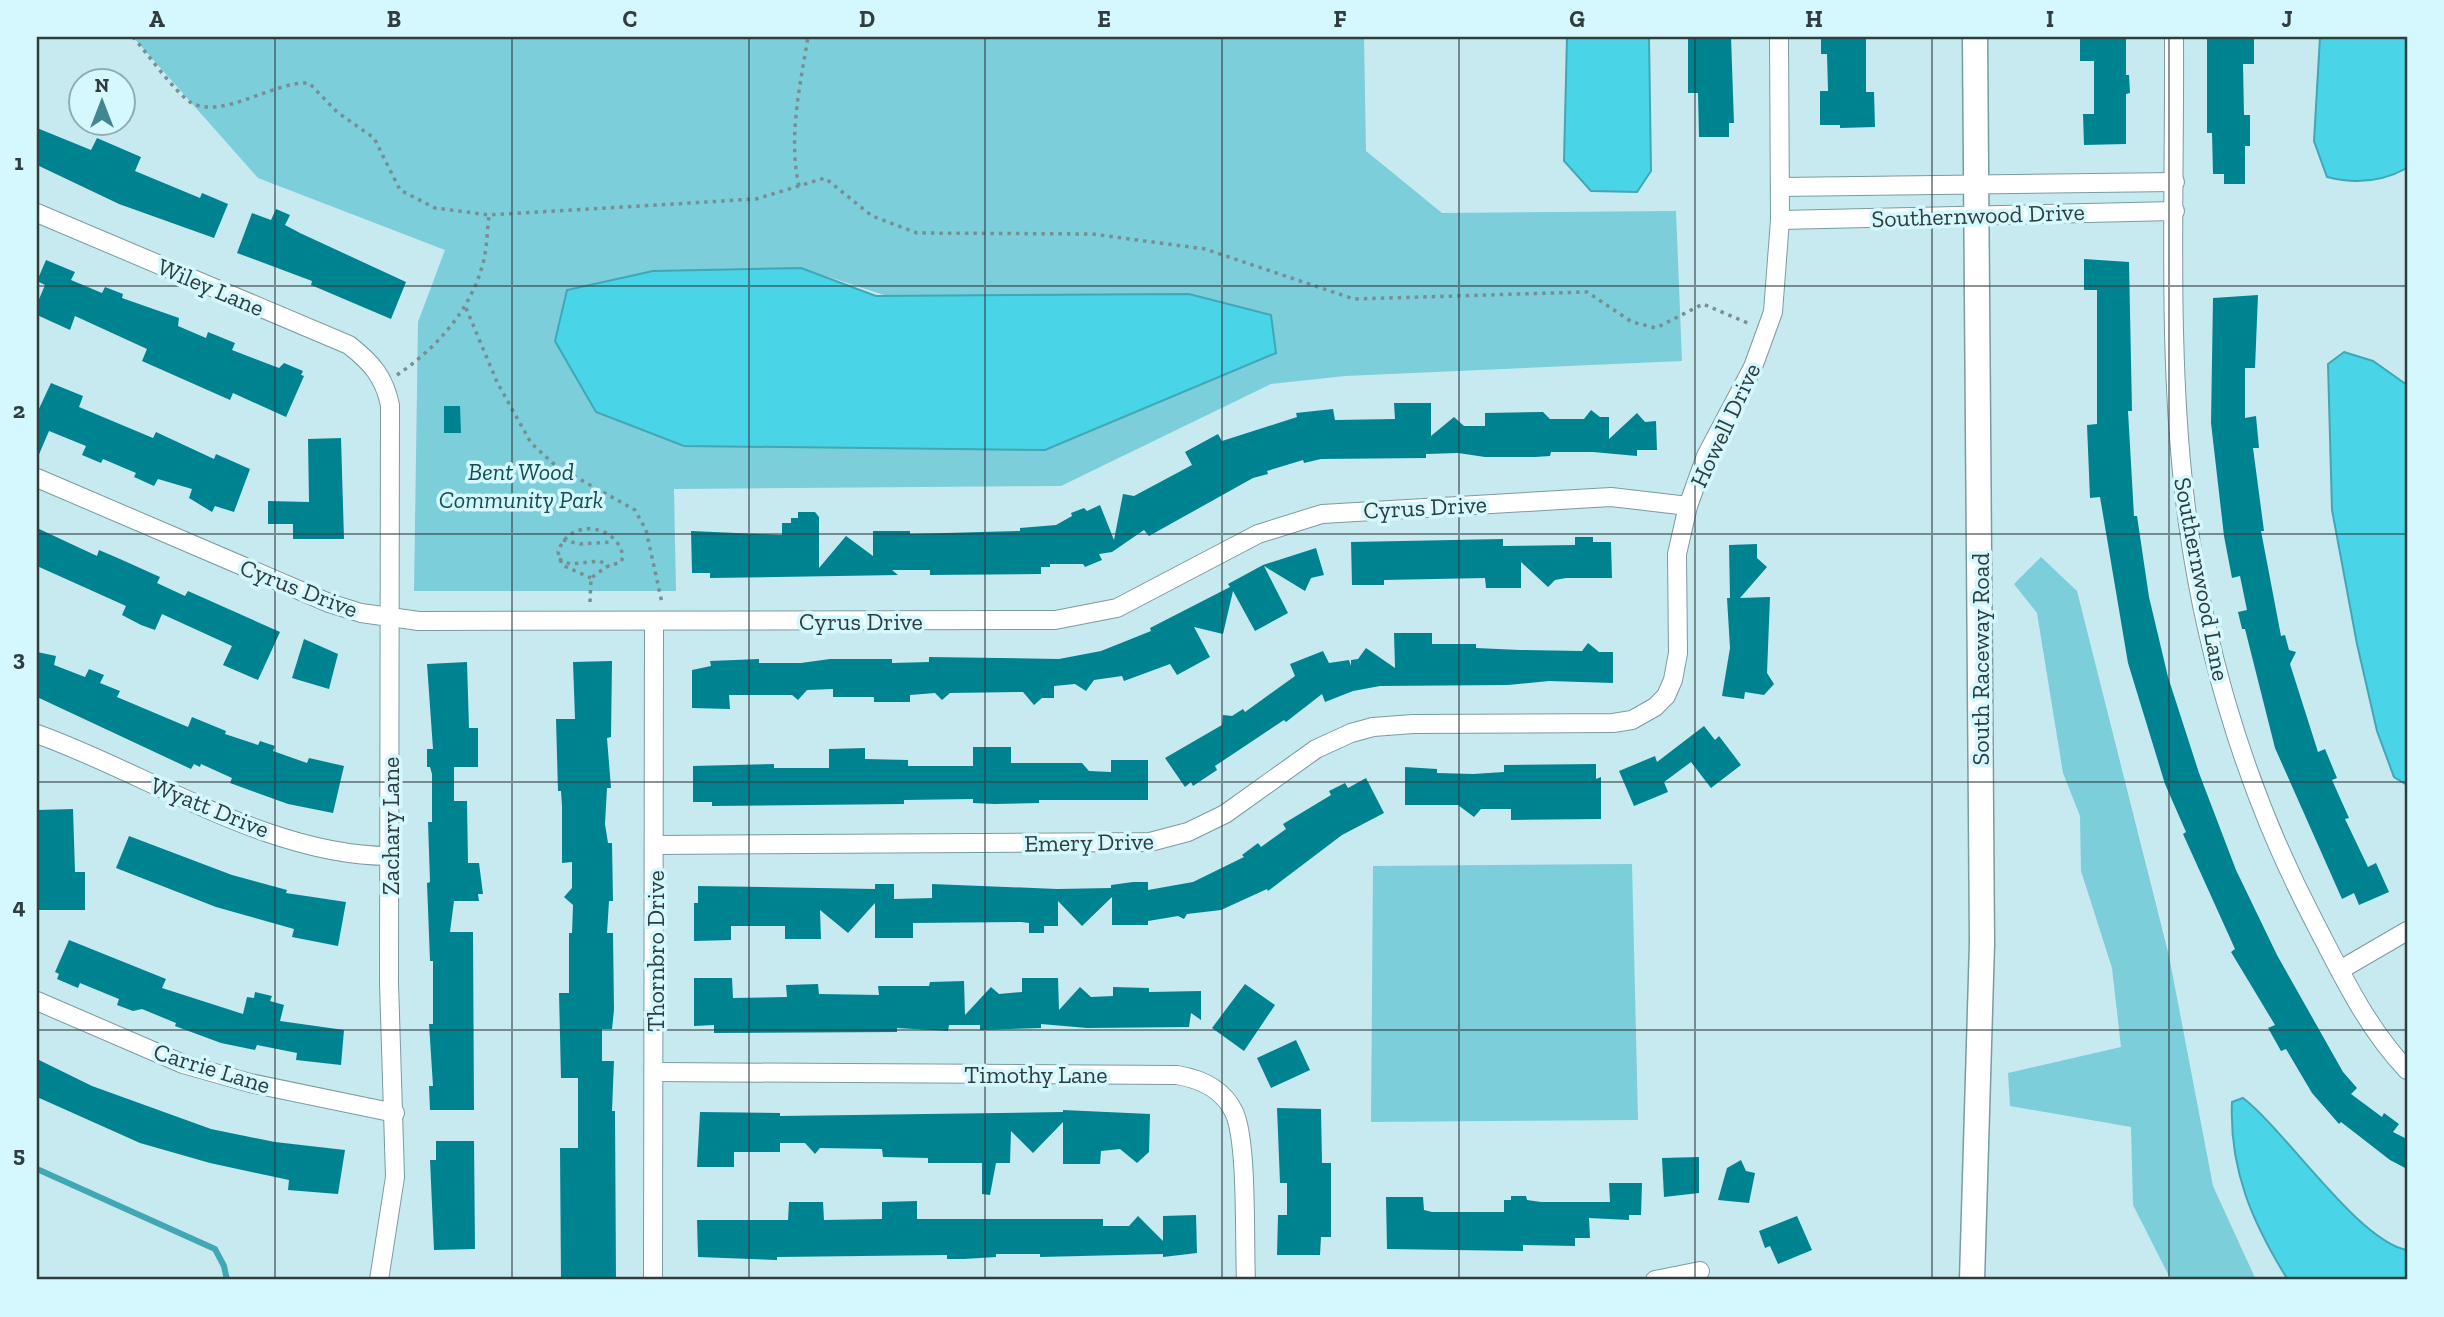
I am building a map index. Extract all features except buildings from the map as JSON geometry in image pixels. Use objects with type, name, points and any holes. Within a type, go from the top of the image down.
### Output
[{"type":"main road","name":"South Raceway Road","points":[[1972,1280],[1982,943],[1975,37]]},
{"type":"street","name":"Howell Drive","points":[[1655,708],[1665,696],[1675,671],[1677,554],[1688,506],[1706,456],[1753,367],[1768,330],[1777,286],[1780,220],[1779,37]]},
{"type":"street","name":"Southernwood Lane","points":[[2174,37],[2178,425],[2184,492],[2201,601],[2222,689],[2258,797],[2304,904],[2383,1044],[2407,1070]]},
{"type":"street","name":"Southernwood Drive","points":[[1780,187],[2175,182]]},
{"type":"street","name":"Southernwood Drive","points":[[1780,220],[1976,217],[2037,212],[2175,211]]},
{"type":"street","name":"Wiley Lane","points":[[37,213],[349,345],[382,378]]},
{"type":"street","name":"Zachary Lane","points":[[379,1280],[395,1177],[389,983],[390,405],[382,378]]},
{"type":"street","name":"Cyrus Drive","points":[[37,478],[329,603],[389,618],[419,621],[1055,620],[1097,614],[1137,600],[1258,534],[1322,514],[1611,498],[1688,506]]},
{"type":"street","name":"Thornbro Drive","points":[[653,1280],[659,621]]},
{"type":"street","name":"Emery Drive","points":[[656,845],[1158,841],[1188,832],[1225,814],[1315,749],[1351,733],[1373,727],[1413,724],[1613,723],[1632,720],[1655,708]]},
{"type":"street","name":"Wyatt Drive","points":[[37,734],[256,828],[313,845],[372,856],[390,856]]},
{"type":"street","points":[[2340,970],[2407,931]]},
{"type":"street","name":"Carrie Lane","points":[[37,1002],[183,1063],[250,1083],[395,1113]]},
{"type":"street","name":"Timothy Lane","points":[[654,1072],[1177,1075],[1194,1078],[1223,1097],[1239,1128],[1246,1280]]},
{"type":"street","points":[[1655,1280],[1700,1271]]},
{"type":"path","points":[[133,37],[191,102],[215,109],[293,82],[309,83],[337,112],[374,138],[400,190],[435,208],[489,215],[756,199],[825,178],[872,216],[917,233],[1092,234],[1205,249],[1354,299],[1587,292],[1632,322],[1656,328],[1703,304],[1768,330]]},
{"type":"path","points":[[799,186],[793,160],[798,97],[808,37]]},
{"type":"path","points":[[382,378],[416,362],[466,308],[482,267],[489,215]]},
{"type":"path","points":[[466,308],[497,382],[531,443],[556,466],[635,510],[646,530],[662,595],[659,621]]},
{"type":"path","points":[[587,528],[597,529],[615,542],[623,557],[621,562],[591,579],[562,565],[558,559],[563,540],[570,534],[587,528]]},
{"type":"path","points":[[563,540],[580,544],[615,542]]},
{"type":"path","points":[[558,559],[570,564],[600,561],[609,567]]},
{"type":"path","points":[[591,579],[591,621]]},
{"type":"green space","name":"Bent Wood Community Park","points":[[133,37],[1364,37],[1366,151],[1442,213],[1676,211],[1682,361],[1345,376],[1271,384],[1061,486],[674,489],[676,591],[414,591],[418,322],[445,250],[258,178]],"holes":[[[801,268],[887,296],[954,298],[555,341]]]},
{"type":"green space","points":[[2041,557],[2077,591],[2169,956],[2213,1186],[2256,1280],[2171,1280],[2133,1205],[2131,1127],[2010,1106],[2008,1073],[2121,1047],[2112,968],[2081,871],[2080,816],[2063,773],[2037,613],[2014,584]]},
{"type":"green space","points":[[1632,864],[1638,1120],[1371,1122],[1373,866]]},
{"type":"shaded area","points":[[1567,37],[1649,37],[1651,171],[1637,192],[1591,191],[1564,161]]},
{"type":"shaded area","points":[[2320,37],[2407,37],[2407,168],[2368,180],[2347,181],[2327,177],[2314,141]]},
{"type":"shaded area","points":[[801,268],[876,296],[1189,294],[1271,315],[1276,353],[1045,450],[684,446],[596,412],[555,341],[567,290],[653,271]]},
{"type":"shaded area","points":[[2344,352],[2373,361],[2407,385],[2407,785],[2394,777],[2377,731],[2357,644],[2332,510],[2328,364]]},
{"type":"shaded area","points":[[2243,1098],[2345,1207],[2388,1242],[2407,1250],[2407,1280],[2288,1280],[2254,1217],[2239,1173],[2232,1127],[2232,1102]]},
{"type":"waterway","points":[[37,1169],[215,1249],[224,1266],[227,1280]]}]
